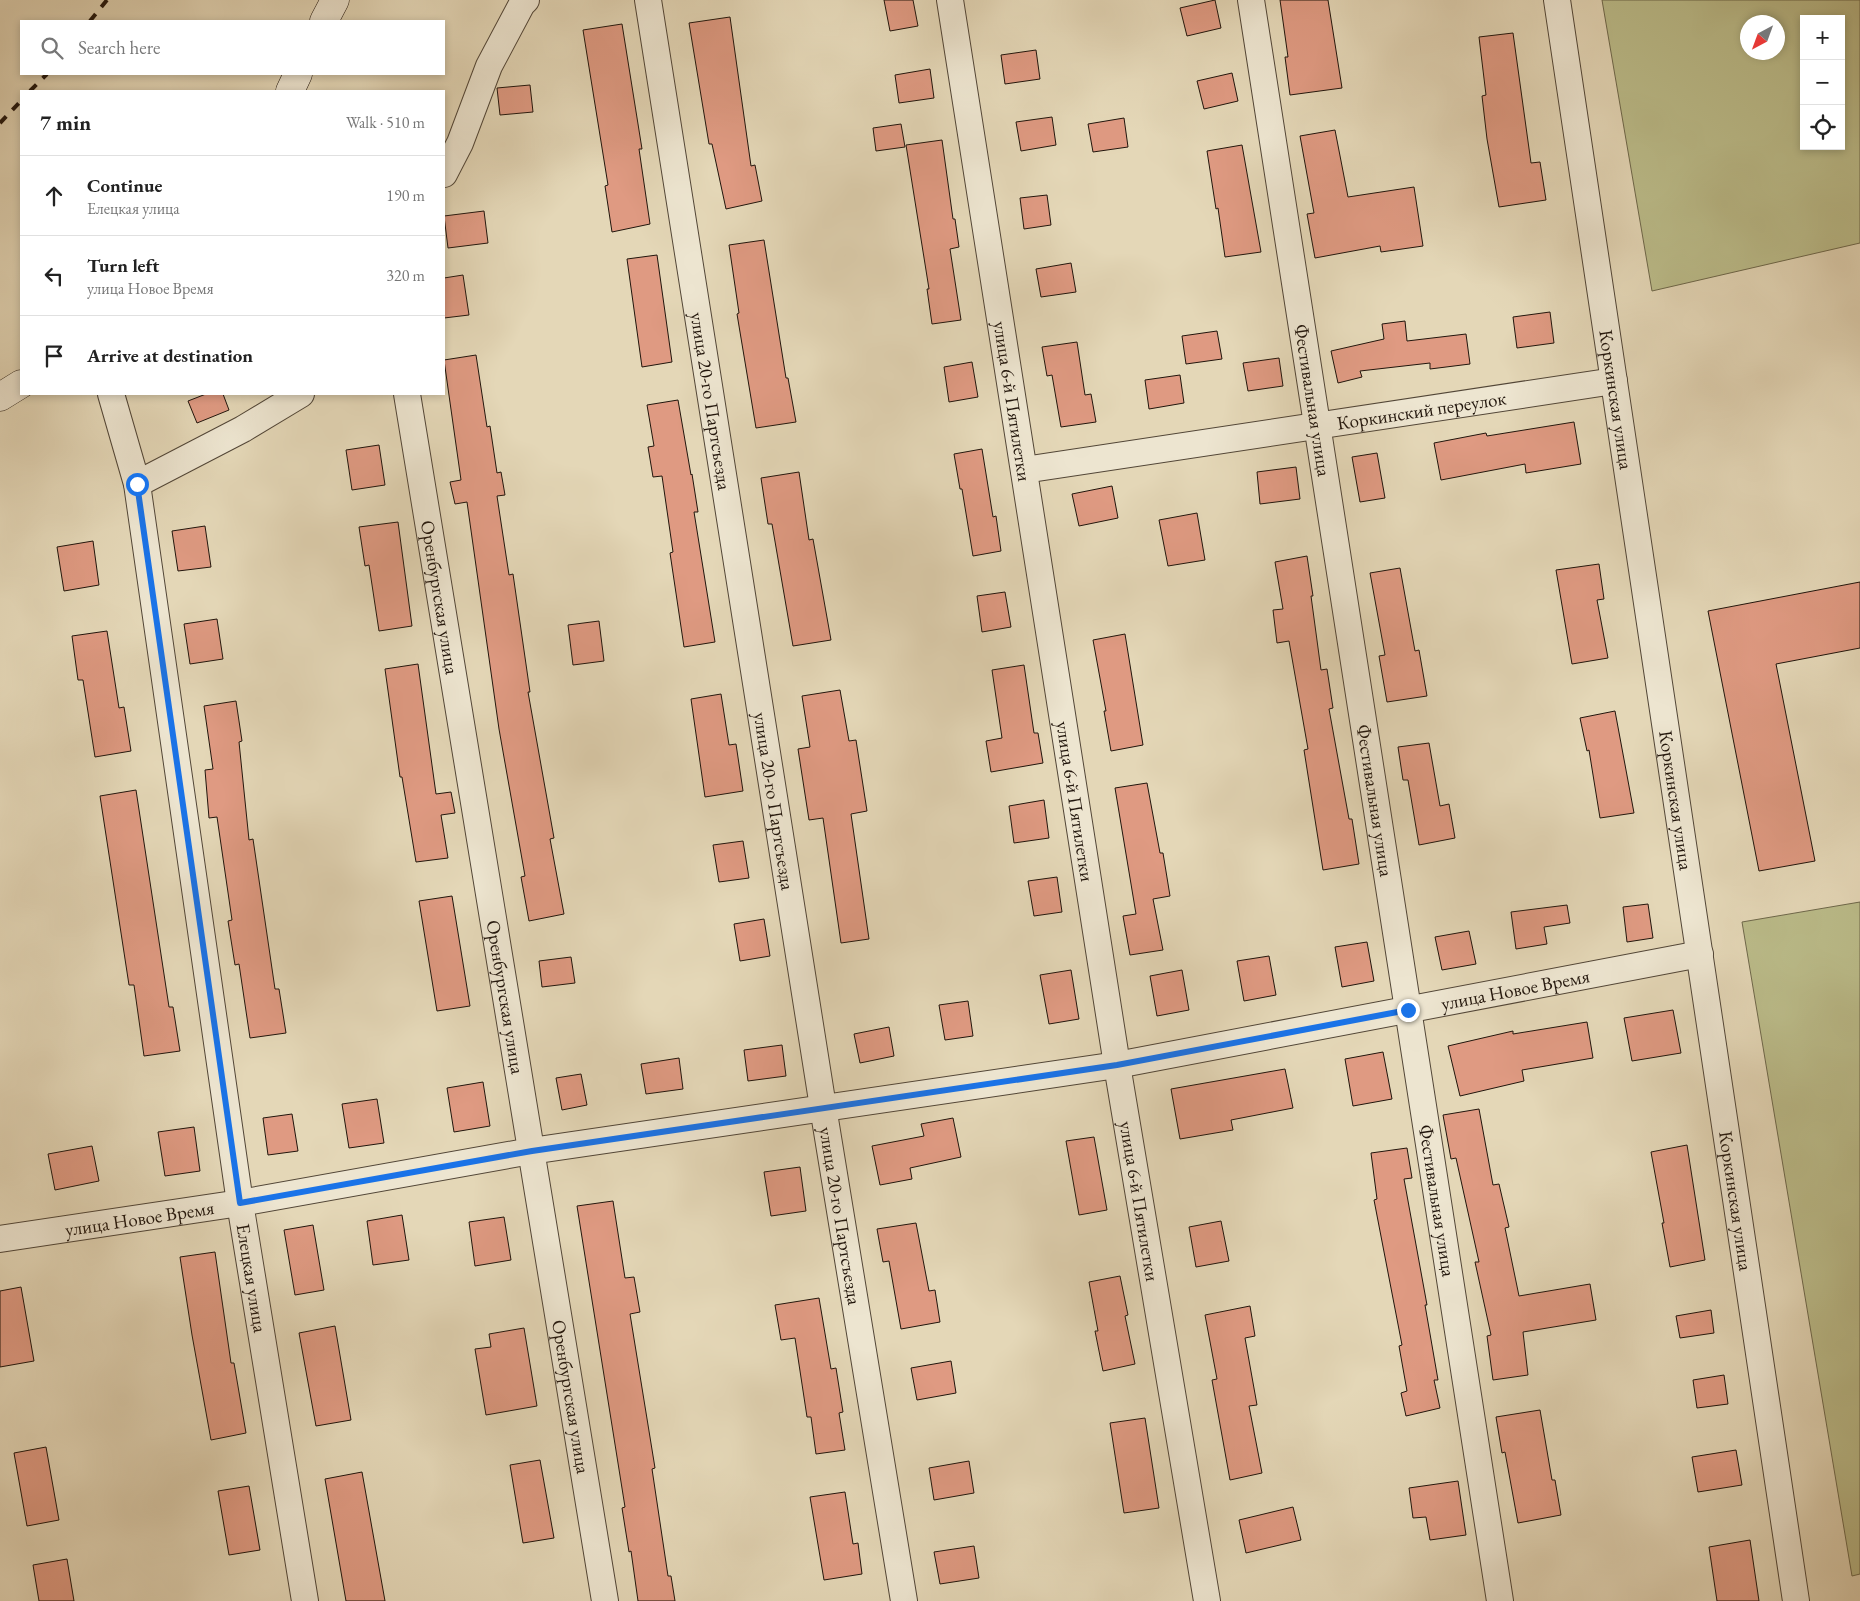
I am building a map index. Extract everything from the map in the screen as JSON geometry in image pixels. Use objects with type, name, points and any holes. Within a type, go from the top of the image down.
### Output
[{"type":"main road","points":[[325,20],[335,0]]},
{"type":"main road","points":[[290,90],[298,75]]},
{"type":"main road","points":[[0,397],[20,385]]},
{"type":"street","points":[[445,172],[460,143],[489,66],[522,4],[526,0]]},
{"type":"street","name":"улица 20-го Партсъезда","points":[[648,0],[823,1107],[904,1601]]},
{"type":"street","name":"улица 6-й Пятилетки","points":[[950,0],[1117,1065],[1207,1601]]},
{"type":"street","name":"Фестивальная улица","points":[[1251,0],[1500,1601]]},
{"type":"street","name":"Коркинская улица","points":[[1557,0],[1796,1601]]},
{"type":"street","name":"Коркинский переулок","points":[[1024,470],[1614,381]]},
{"type":"street","name":"Елецкая улица","points":[[111,395],[137,484],[240,1203],[305,1601]]},
{"type":"street","points":[[137,484],[243,429],[300,395]]},
{"type":"street","name":"Оренбургская улица","points":[[407,395],[605,1601]]},
{"type":"street","name":"улица Новое Время","points":[[0,1239],[240,1203],[532,1151],[1117,1065],[1700,954]]},
{"type":"green space","points":[[1602,0],[1860,0],[1860,243],[1652,291]]},
{"type":"green space","points":[[1860,902],[1860,1574],[1852,1576],[1742,922]]},
{"type":"building","points":[[884,0],[913,0],[918,26],[890,31]]},
{"type":"building","points":[[1215,0],[1221,28],[1187,36],[1180,8]]},
{"type":"building","points":[[1280,0],[1328,0],[1342,88],[1290,95],[1285,57],[1288,57]]},
{"type":"building","points":[[730,17],[751,166],[755,165],[762,201],[726,209],[712,144],[709,144],[689,23]]},
{"type":"building","points":[[622,24],[642,149],[639,149],[650,224],[612,232],[605,186],[608,185],[583,30]]},
{"type":"building","points":[[1513,33],[1531,163],[1540,162],[1546,200],[1499,207],[1487,139],[1482,96],[1486,95],[1479,37]]},
{"type":"building","points":[[1036,50],[1040,79],[1005,84],[1001,55]]},
{"type":"building","points":[[930,69],[934,98],[899,103],[895,75]]},
{"type":"building","points":[[1232,73],[1238,101],[1204,109],[1197,81]]},
{"type":"building","points":[[530,85],[533,112],[500,115],[497,88]]},
{"type":"building","points":[[1052,117],[1056,145],[1021,151],[1016,122]]},
{"type":"building","points":[[1124,118],[1128,147],[1093,152],[1088,124]]},
{"type":"building","points":[[901,124],[905,147],[876,151],[873,128]]},
{"type":"building","points":[[1335,130],[1348,197],[1414,187],[1423,246],[1381,252],[1380,246],[1315,258],[1307,214],[1314,213],[1300,136]]},
{"type":"building","points":[[942,140],[953,219],[955,219],[959,247],[950,249],[961,320],[932,324],[927,289],[929,289],[906,145]]},
{"type":"building","points":[[1242,145],[1261,252],[1225,257],[1207,151]]},
{"type":"building","points":[[1047,195],[1051,225],[1024,229],[1020,198]]},
{"type":"building","points":[[484,211],[488,243],[448,248],[445,216]]},
{"type":"building","points":[[764,240],[786,378],[788,378],[796,422],[756,428],[737,314],[739,313],[729,245]]},
{"type":"building","points":[[657,255],[672,362],[642,367],[627,259]]},
{"type":"building","points":[[1071,263],[1076,292],[1041,297],[1036,269]]},
{"type":"building","points":[[463,275],[469,315],[445,318],[445,278]]},
{"type":"building","points":[[1550,312],[1554,343],[1517,348],[1513,317]]},
{"type":"building","points":[[1405,321],[1407,341],[1466,334],[1470,364],[1430,369],[1430,363],[1360,371],[1362,377],[1338,383],[1331,351],[1384,339],[1382,324]]},
{"type":"building","points":[[1217,331],[1222,359],[1186,364],[1182,336]]},
{"type":"building","points":[[1077,342],[1085,395],[1091,394],[1096,422],[1061,427],[1052,375],[1047,376],[1042,347]]},
{"type":"building","points":[[476,355],[487,427],[490,426],[497,473],[501,472],[505,495],[497,496],[509,575],[513,574],[530,692],[528,692],[554,838],[550,839],[564,914],[529,921],[521,877],[525,876],[499,729],[467,502],[455,504],[450,482],[461,480],[445,360]]},
{"type":"building","points":[[1279,358],[1283,386],[1248,391],[1243,363]]},
{"type":"building","points":[[972,362],[978,397],[949,402],[944,367]]},
{"type":"building","points":[[1180,375],[1184,403],[1149,409],[1145,380]]},
{"type":"building","points":[[203,395],[223,395],[229,410],[197,423],[188,401]]},
{"type":"building","points":[[678,400],[698,512],[694,512],[715,642],[684,647],[670,553],[673,552],[662,476],[653,477],[648,447],[654,446],[647,405]]},
{"type":"building","points":[[1574,422],[1581,464],[1526,473],[1525,464],[1441,480],[1434,443],[1486,433],[1487,436]]},
{"type":"building","points":[[379,445],[385,485],[352,490],[346,450]]},
{"type":"building","points":[[982,449],[993,517],[996,516],[1001,551],[973,556],[954,454]]},
{"type":"building","points":[[1377,453],[1385,498],[1360,502],[1352,457]]},
{"type":"building","points":[[1296,467],[1300,499],[1260,504],[1257,472]]},
{"type":"building","points":[[799,472],[809,540],[813,539],[831,640],[793,646],[772,524],[768,524],[761,478]]},
{"type":"building","points":[[1112,486],[1118,518],[1079,526],[1072,494]]},
{"type":"building","points":[[1197,513],[1205,560],[1168,566],[1159,520]]},
{"type":"building","points":[[398,522],[412,626],[379,631],[369,565],[365,566],[359,527]]},
{"type":"building","points":[[205,526],[211,567],[178,571],[172,531]]},
{"type":"building","points":[[93,541],[99,585],[64,591],[57,547]]},
{"type":"building","points":[[1307,556],[1321,670],[1327,669],[1333,708],[1329,709],[1349,819],[1352,819],[1359,864],[1323,870],[1304,750],[1308,749],[1289,641],[1277,643],[1273,610],[1283,609],[1275,562]]},
{"type":"building","points":[[1599,564],[1604,599],[1597,600],[1608,658],[1572,664],[1556,570]]},
{"type":"building","points":[[1400,568],[1415,651],[1419,650],[1427,696],[1387,702],[1379,656],[1385,655],[1370,573]]},
{"type":"building","points":[[1860,582],[1860,648],[1776,664],[1815,861],[1759,871],[1708,611]]},
{"type":"building","points":[[1005,592],[1011,627],[982,632],[977,596]]},
{"type":"building","points":[[217,619],[223,659],[190,664],[184,624]]},
{"type":"building","points":[[599,621],[604,661],[573,665],[568,625]]},
{"type":"building","points":[[107,631],[119,708],[124,707],[131,751],[95,757],[83,680],[78,680],[72,636]]},
{"type":"building","points":[[1125,634],[1143,745],[1111,751],[1093,640]]},
{"type":"building","points":[[418,664],[436,794],[451,792],[455,813],[441,815],[448,858],[416,862],[402,777],[400,777],[385,669]]},
{"type":"building","points":[[1024,665],[1034,733],[1038,733],[1043,763],[991,772],[986,741],[1002,738],[992,670]]},
{"type":"building","points":[[840,690],[849,741],[856,740],[867,811],[851,814],[869,939],[841,943],[823,818],[809,820],[798,749],[810,747],[802,696]]},
{"type":"building","points":[[721,694],[729,745],[736,744],[743,791],[705,797],[691,699]]},
{"type":"building","points":[[236,701],[242,741],[239,742],[249,840],[253,839],[275,989],[279,989],[286,1033],[250,1038],[239,964],[235,965],[228,921],[232,920],[217,817],[209,818],[205,770],[213,769],[204,706]]},
{"type":"building","points":[[1615,711],[1634,813],[1600,818],[1589,750],[1587,751],[1580,718]]},
{"type":"building","points":[[1429,743],[1440,806],[1449,804],[1455,838],[1419,845],[1408,780],[1403,780],[1398,747]]},
{"type":"building","points":[[1147,783],[1160,853],[1163,853],[1170,896],[1153,899],[1163,950],[1130,955],[1123,916],[1136,914],[1115,788]]},
{"type":"building","points":[[136,790],[169,1007],[173,1007],[180,1051],[144,1056],[134,985],[129,985],[100,796]]},
{"type":"building","points":[[1044,800],[1049,838],[1014,843],[1009,806]]},
{"type":"building","points":[[743,841],[749,878],[719,882],[713,845]]},
{"type":"building","points":[[1057,877],[1062,912],[1034,916],[1028,881]]},
{"type":"building","points":[[452,896],[470,1006],[437,1011],[419,901]]},
{"type":"building","points":[[1648,904],[1653,938],[1627,942],[1623,907]]},
{"type":"building","points":[[1567,905],[1570,923],[1544,927],[1547,944],[1516,949],[1511,912]]},
{"type":"building","points":[[764,919],[770,956],[740,961],[734,924]]},
{"type":"building","points":[[1469,931],[1476,964],[1442,970],[1435,937]]},
{"type":"building","points":[[1367,942],[1374,981],[1342,987],[1335,947]]},
{"type":"building","points":[[1269,956],[1276,995],[1244,1001],[1237,961]]},
{"type":"building","points":[[571,957],[575,983],[542,987],[539,961]]},
{"type":"building","points":[[1071,970],[1079,1019],[1049,1024],[1040,975]]},
{"type":"building","points":[[1182,970],[1189,1010],[1157,1016],[1150,976]]},
{"type":"building","points":[[968,1001],[973,1036],[945,1040],[939,1005]]},
{"type":"building","points":[[1673,1010],[1681,1053],[1632,1061],[1624,1018]]},
{"type":"building","points":[[1587,1022],[1593,1058],[1522,1070],[1524,1081],[1460,1096],[1448,1046],[1513,1031],[1513,1034]]},
{"type":"building","points":[[889,1027],[894,1056],[860,1063],[854,1034]]},
{"type":"building","points":[[782,1045],[786,1076],[748,1081],[744,1050]]},
{"type":"building","points":[[1383,1052],[1392,1099],[1353,1106],[1345,1059]]},
{"type":"building","points":[[679,1058],[683,1089],[646,1094],[641,1064]]},
{"type":"building","points":[[1285,1069],[1293,1108],[1231,1120],[1233,1130],[1180,1139],[1171,1089]]},
{"type":"building","points":[[581,1074],[587,1105],[562,1110],[556,1078]]},
{"type":"building","points":[[483,1082],[490,1126],[454,1132],[447,1088]]},
{"type":"building","points":[[377,1099],[384,1143],[349,1148],[342,1104]]},
{"type":"building","points":[[1479,1109],[1493,1185],[1499,1184],[1509,1227],[1505,1228],[1519,1296],[1590,1284],[1596,1320],[1523,1332],[1528,1375],[1493,1380],[1487,1336],[1491,1335],[1475,1262],[1479,1262],[1456,1158],[1451,1159],[1443,1115]]},
{"type":"building","points":[[292,1114],[298,1151],[268,1155],[263,1118]]},
{"type":"building","points":[[953,1118],[961,1157],[910,1168],[912,1179],[880,1185],[872,1146],[924,1136],[921,1124]]},
{"type":"building","points":[[194,1127],[200,1171],[165,1176],[158,1132]]},
{"type":"building","points":[[1094,1137],[1107,1210],[1079,1215],[1066,1141]]},
{"type":"building","points":[[1687,1145],[1705,1260],[1670,1267],[1651,1152]]},
{"type":"building","points":[[92,1146],[99,1181],[55,1190],[48,1154]]},
{"type":"building","points":[[1407,1148],[1412,1178],[1404,1179],[1427,1305],[1425,1305],[1438,1380],[1434,1380],[1440,1408],[1406,1416],[1401,1393],[1407,1391],[1399,1346],[1402,1345],[1374,1200],[1377,1199],[1371,1153]]},
{"type":"building","points":[[800,1167],[806,1211],[771,1216],[764,1172]]},
{"type":"building","points":[[613,1201],[625,1278],[634,1277],[640,1312],[630,1314],[655,1468],[652,1469],[668,1576],[671,1576],[675,1601],[638,1601],[631,1551],[629,1552],[622,1508],[625,1507],[577,1206]]},
{"type":"building","points":[[402,1215],[409,1260],[373,1265],[367,1221]]},
{"type":"building","points":[[504,1217],[511,1260],[475,1266],[469,1222]]},
{"type":"building","points":[[1221,1221],[1229,1261],[1196,1267],[1189,1227]]},
{"type":"building","points":[[916,1223],[929,1291],[935,1290],[940,1322],[901,1329],[889,1261],[883,1262],[877,1229]]},
{"type":"building","points":[[313,1225],[324,1290],[295,1295],[284,1230]]},
{"type":"building","points":[[215,1252],[231,1363],[234,1363],[246,1433],[211,1440],[180,1257]]},
{"type":"building","points":[[1120,1276],[1128,1315],[1125,1316],[1135,1364],[1103,1371],[1095,1331],[1098,1331],[1089,1282]]},
{"type":"building","points":[[21,1287],[34,1361],[0,1367],[0,1291]]},
{"type":"building","points":[[819,1298],[831,1369],[836,1368],[843,1412],[839,1413],[845,1450],[816,1454],[811,1417],[807,1417],[795,1338],[781,1340],[775,1305]]},
{"type":"building","points":[[1250,1306],[1255,1336],[1245,1338],[1257,1405],[1249,1406],[1262,1473],[1230,1480],[1212,1380],[1217,1379],[1205,1315]]},
{"type":"building","points":[[1711,1310],[1714,1333],[1680,1338],[1676,1316]]},
{"type":"building","points":[[335,1326],[351,1420],[316,1426],[299,1333]]},
{"type":"building","points":[[524,1328],[537,1406],[486,1415],[475,1349],[491,1347],[489,1334]]},
{"type":"building","points":[[951,1361],[956,1393],[917,1400],[911,1368]]},
{"type":"building","points":[[1724,1375],[1728,1404],[1697,1408],[1693,1380]]},
{"type":"building","points":[[1540,1410],[1552,1480],[1555,1480],[1561,1515],[1518,1523],[1505,1452],[1502,1453],[1496,1417]]},
{"type":"building","points":[[1145,1418],[1159,1508],[1124,1513],[1110,1423]]},
{"type":"building","points":[[46,1447],[59,1520],[27,1526],[14,1453]]},
{"type":"building","points":[[1736,1450],[1742,1485],[1698,1492],[1692,1457]]},
{"type":"building","points":[[540,1460],[554,1538],[523,1543],[510,1465]]},
{"type":"building","points":[[969,1461],[974,1493],[934,1500],[929,1468]]},
{"type":"building","points":[[362,1472],[385,1601],[346,1601],[325,1479]]},
{"type":"building","points":[[1458,1481],[1466,1535],[1430,1540],[1426,1517],[1413,1518],[1409,1488]]},
{"type":"building","points":[[249,1486],[260,1550],[229,1555],[218,1491]]},
{"type":"building","points":[[845,1492],[853,1544],[858,1543],[862,1574],[824,1580],[810,1497]]},
{"type":"building","points":[[1293,1507],[1301,1540],[1246,1553],[1239,1520]]},
{"type":"building","points":[[1750,1540],[1759,1601],[1717,1601],[1709,1547]]},
{"type":"building","points":[[974,1546],[979,1578],[940,1584],[934,1552]]},
{"type":"building","points":[[67,1559],[74,1601],[39,1601],[33,1565]]},
{"type":"railway","points":[[91,20],[107,0]]},
{"type":"railway","points":[[31,90],[46,75]]},
{"type":"railway","points":[[0,123],[20,102]]},
{"type":"route","points":[[137,484],[240,1203],[532,1151],[1117,1065],[1408,1010]]}]
